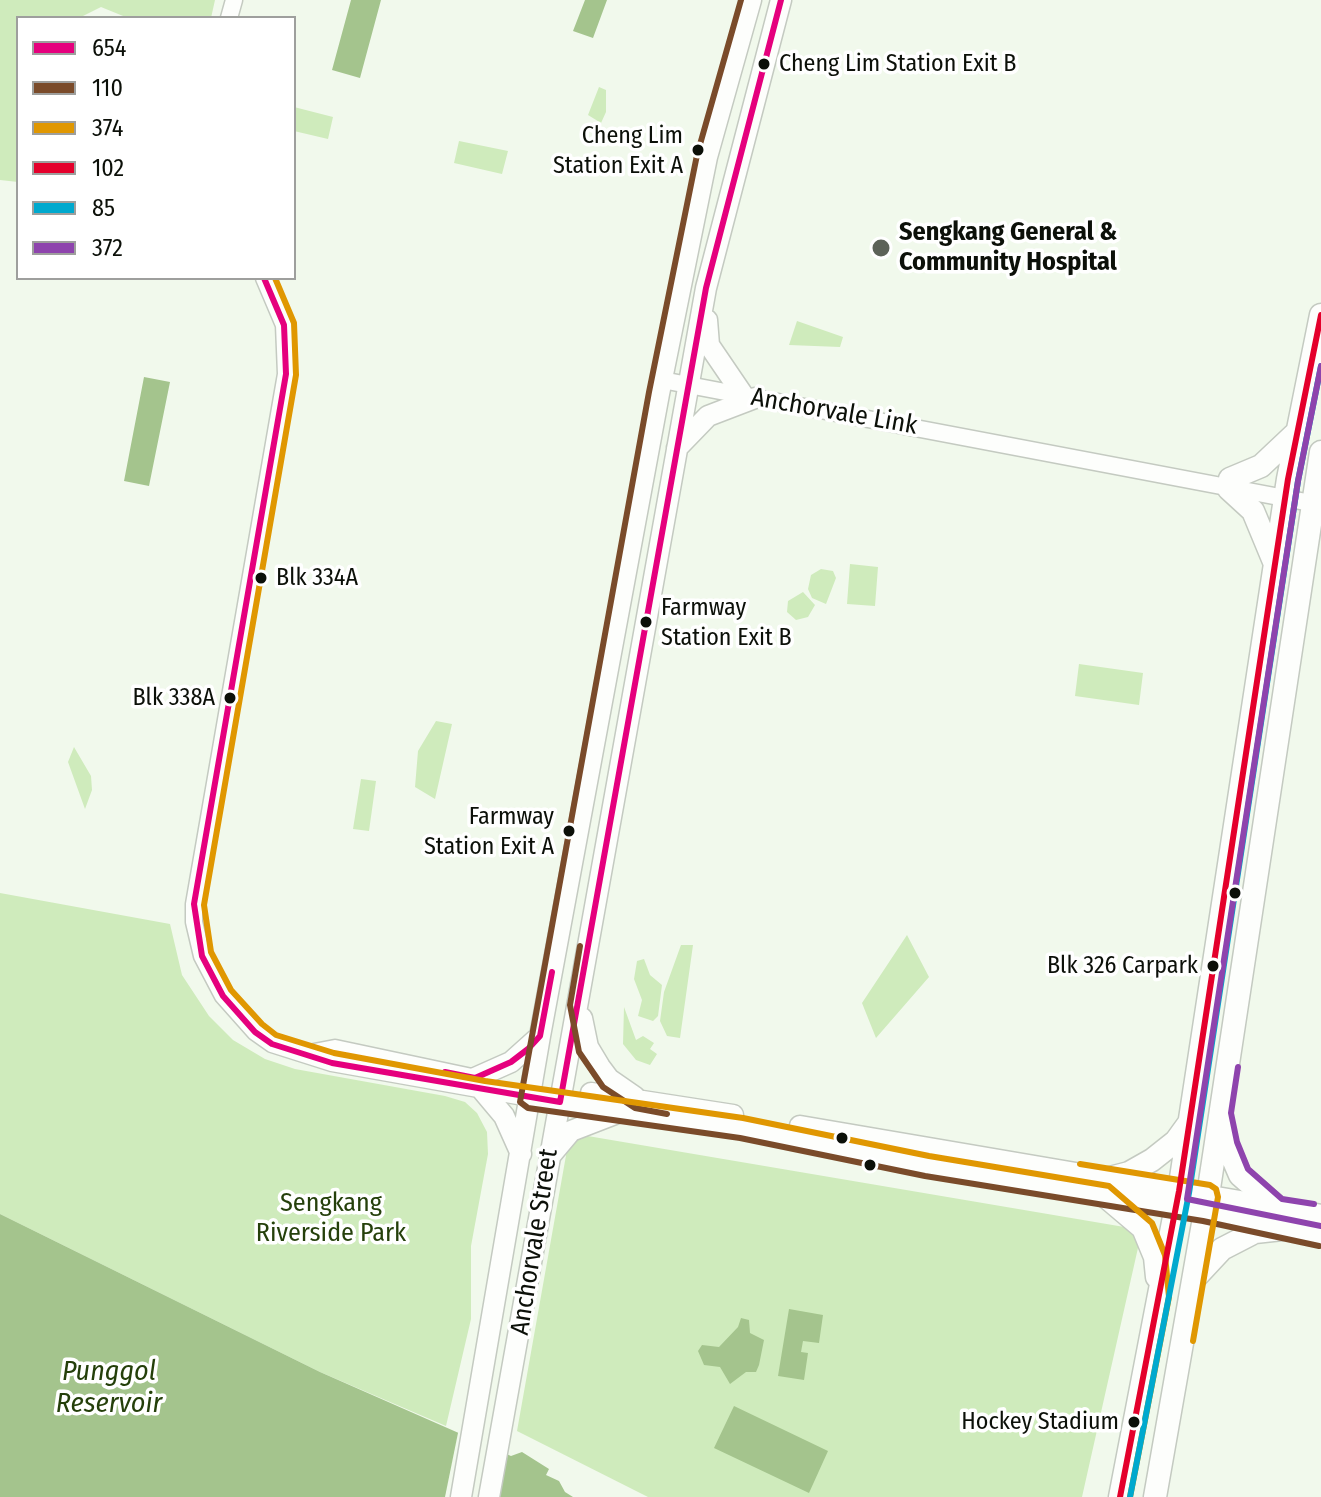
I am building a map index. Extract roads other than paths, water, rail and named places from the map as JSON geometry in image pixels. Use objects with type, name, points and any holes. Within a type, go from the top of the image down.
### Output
[{"type":"main road","points":[[1120,1497],[1177,1199],[1286,493],[1321,315]]},
{"type":"main road","points":[[1275,565],[1253,511],[1230,484],[1261,466],[1296,433]]},
{"type":"main road","points":[[1155,1497],[1207,1203],[1304,562],[1317,498],[1321,452]]},
{"type":"main road","points":[[1304,562],[1321,540]]},
{"type":"main road","points":[[1194,1280],[1222,1249],[1280,1218],[1240,1175],[1227,1145],[1221,1113]]},
{"type":"main road","points":[[1159,1298],[1155,1257],[1143,1228],[1105,1187],[1152,1160],[1176,1141],[1189,1122]]},
{"type":"street","name":"Anchorvale Street","points":[[461,1497],[491,1337],[540,1036],[662,380],[707,157],[751,0]]},
{"type":"street","name":"Anchorvale Street","points":[[489,1497],[518,1346],[547,1161],[580,1005],[687,385],[706,288],[781,0]]},
{"type":"street","points":[[265,280],[284,325],[286,374],[210,796],[194,922],[202,956],[216,983],[244,1021],[272,1044],[332,1063],[630,1105],[927,1166],[1105,1187],[1207,1203],[1280,1218],[1321,1236]]},
{"type":"street","points":[[676,449],[708,416],[749,396],[709,345],[706,288]]},
{"type":"street","name":"Anchorvale Link","points":[[662,380],[1006,443],[1027,452],[1317,498]]},
{"type":"street","points":[[580,1005],[588,1047],[630,1105]]},
{"type":"street","points":[[479,1085],[540,1036]]},
{"type":"street","points":[[479,1085],[504,1116],[521,1154]]},
{"type":"street","points":[[547,1161],[571,1131],[630,1105]]},
{"type":"street","points":[[1280,1218],[1321,1215]]},
{"type":"water","points":[[351,0],[381,0],[360,78],[332,70]]},
{"type":"water","points":[[585,0],[607,0],[593,38],[573,31]]},
{"type":"water","points":[[144,377],[170,382],[149,486],[124,481]]},
{"type":"water","name":"Punggol Reservoir","points":[[0,1214],[320,1372],[511,1456],[522,1452],[549,1469],[546,1475],[559,1481],[565,1492],[573,1497],[0,1497]]},
{"type":"water","points":[[789,1309],[823,1315],[819,1343],[803,1341],[801,1352],[808,1353],[804,1380],[778,1376]]},
{"type":"water","points":[[741,1318],[749,1320],[750,1333],[764,1340],[756,1372],[746,1372],[730,1384],[720,1367],[704,1365],[698,1351],[702,1345],[719,1347],[738,1327]]},
{"type":"water","points":[[734,1406],[828,1451],[809,1493],[714,1448]]},
{"type":"place","name":"Cheng Lim Station Exit B","points":[[764,64]]},
{"type":"place","name":"Cheng Lim Station Exit A","points":[[698,150]]},
{"type":"place","name":"Sengkang General & Community Hospital","points":[[881,248]]},
{"type":"place","name":"Blk 334A","points":[[261,578]]},
{"type":"place","name":"Farmway Station Exit B","points":[[646,622]]},
{"type":"place","name":"Blk 338A","points":[[230,698]]},
{"type":"place","name":"Farmway Station Exit A","points":[[569,831]]},
{"type":"place","name":"Blk 326 Carpark","points":[[1213,966]]},
{"type":"place","name":"Hockey Stadium","points":[[1134,1422]]},
{"type":"park label","name":"Sengkang Riverside Park","points":[[331,1219]]}]
